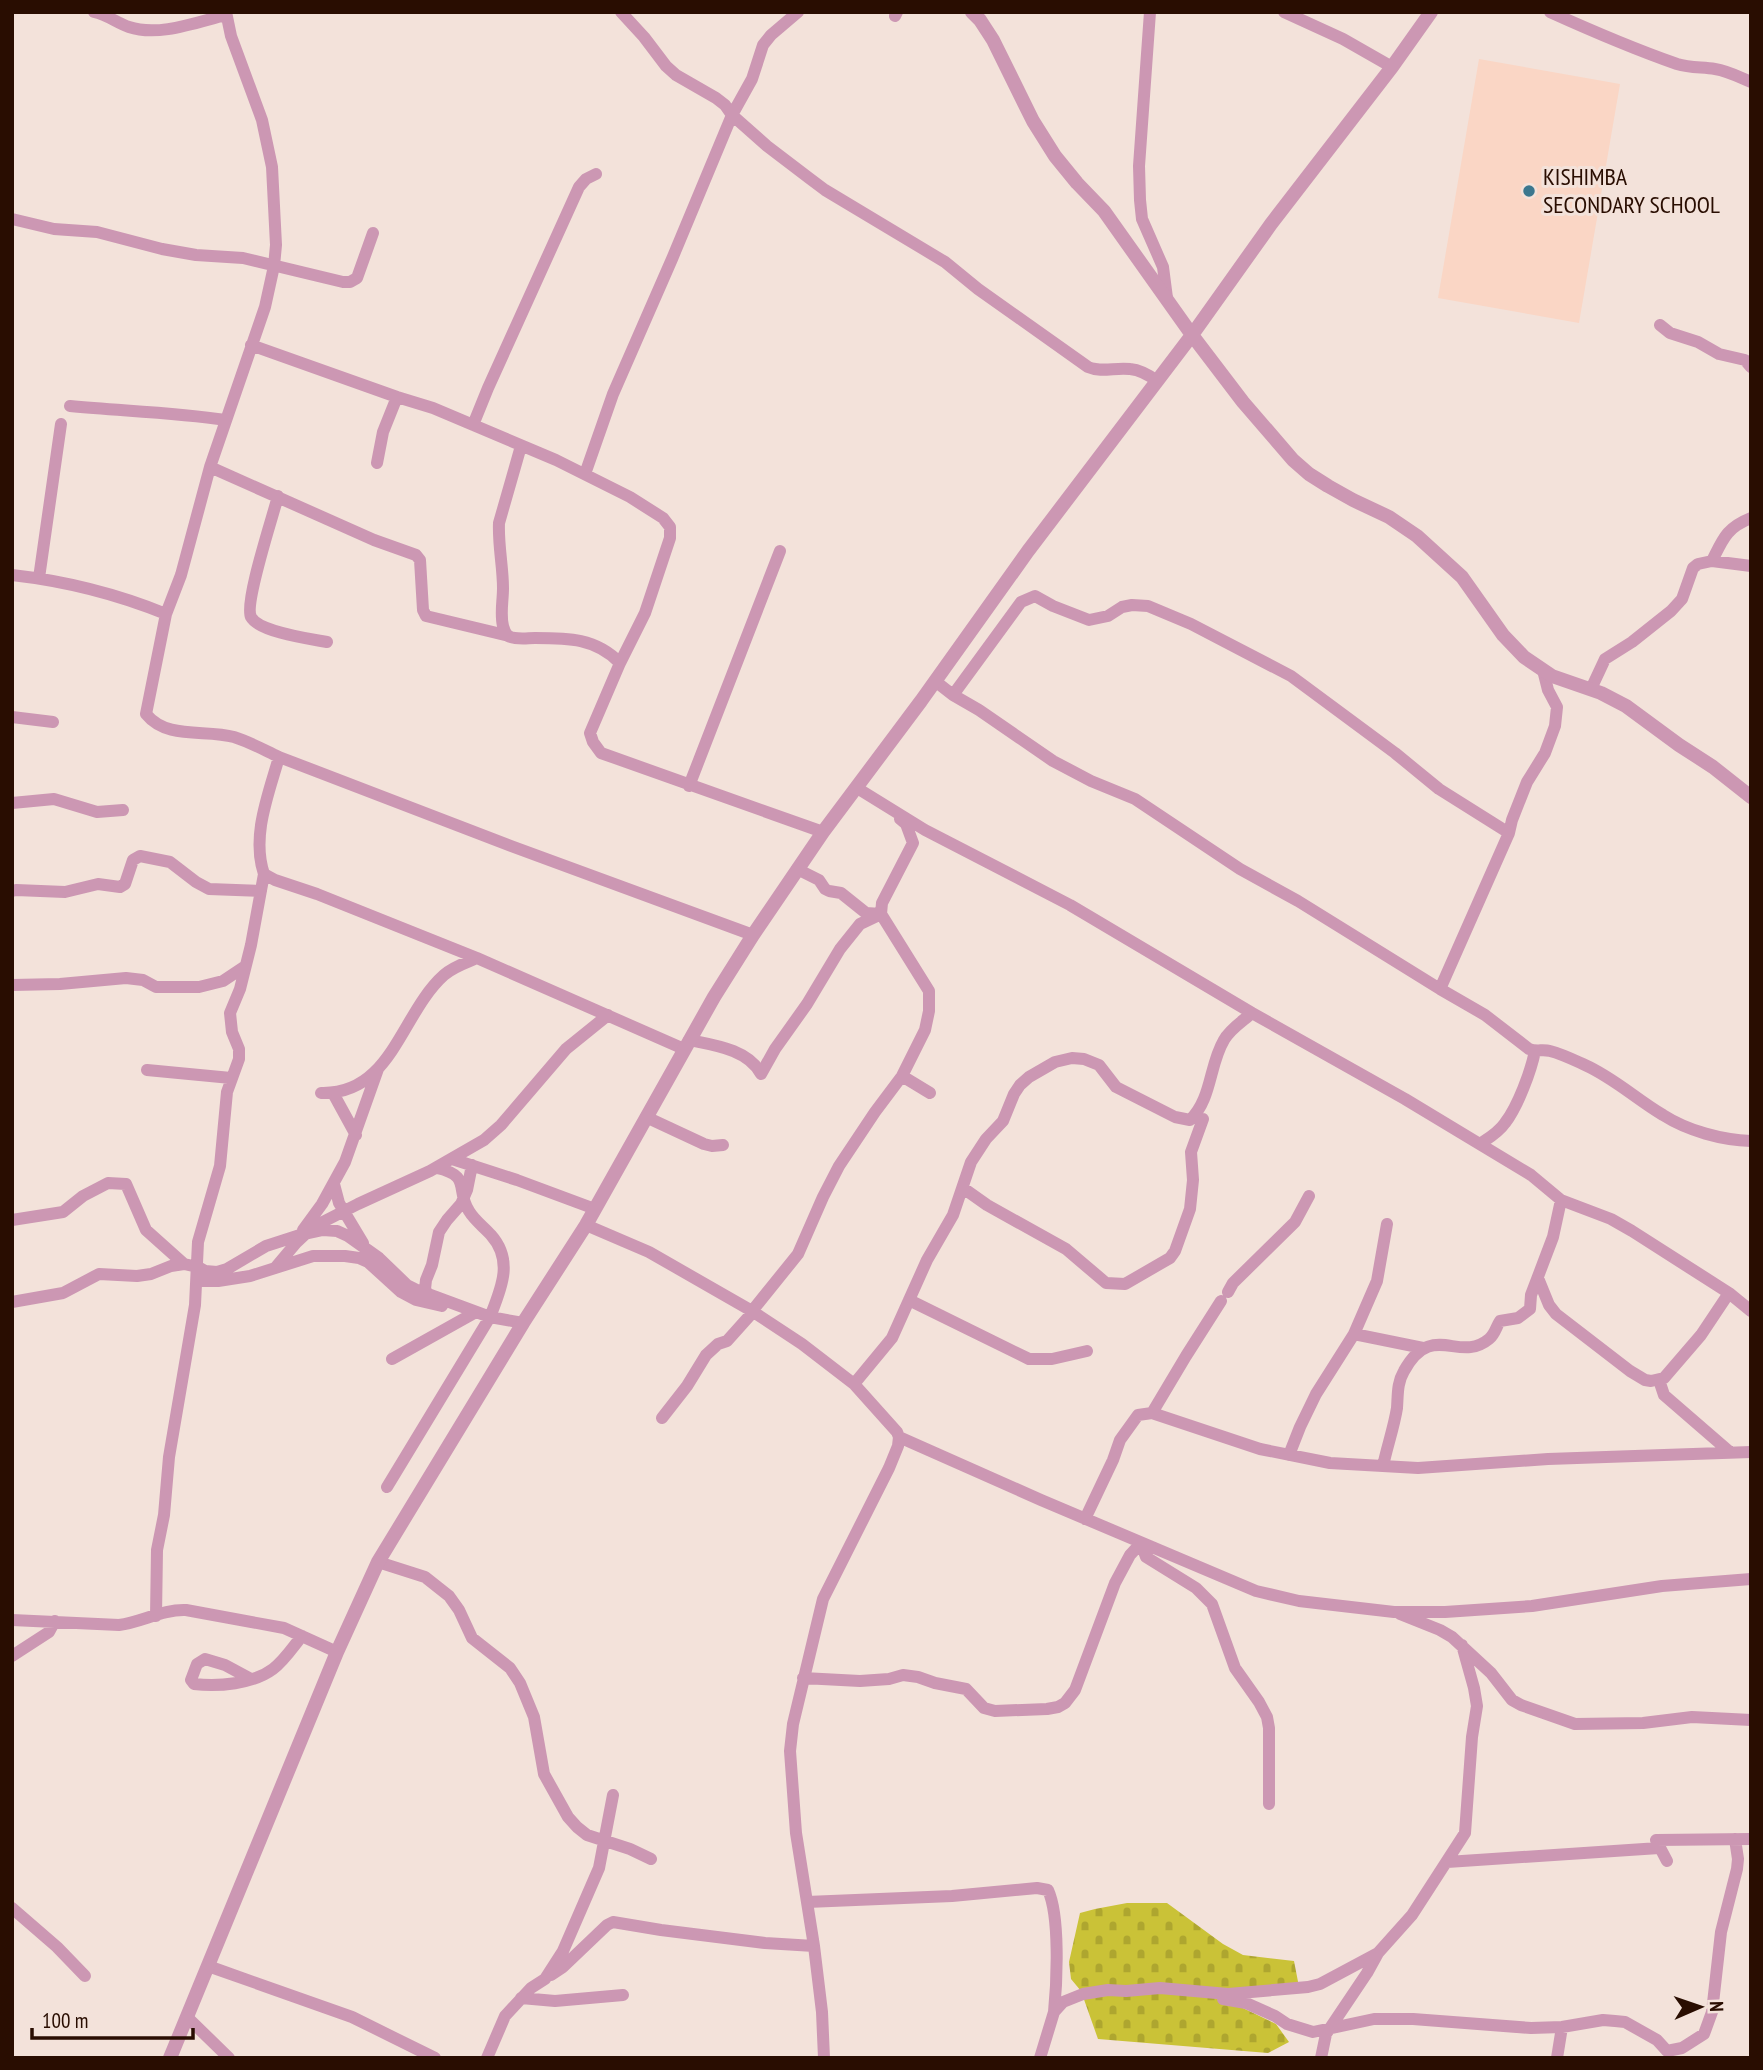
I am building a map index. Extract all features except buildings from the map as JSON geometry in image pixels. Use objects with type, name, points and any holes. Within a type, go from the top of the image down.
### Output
[{"type":"street","points":[[94,12],[129,27],[147,30],[169,28],[226,14],[231,36],[262,120],[272,167],[276,245],[265,307],[210,467],[181,575],[166,614],[146,715],[152,722],[171,730],[232,737],[511,846],[753,935]]},
{"type":"street","points":[[621,12],[676,75],[716,98],[767,146],[825,190],[945,262],[978,289],[1088,367],[1101,371],[1131,369],[1146,374],[1157,382]]},
{"type":"street","points":[[585,474],[613,394],[673,259],[732,115],[752,79],[763,45],[798,12]]},
{"type":"street","points":[[972,12],[993,40],[1033,121],[1055,156],[1076,183],[1104,211],[1192,335],[1243,402],[1293,460],[1328,486],[1389,517],[1417,536],[1462,577],[1512,647],[1524,657],[1552,676],[1601,693],[1638,714],[1751,797]]},
{"type":"street","points":[[1150,12],[1139,166],[1140,200],[1142,219],[1163,267],[1167,298]]},
{"type":"street","points":[[1284,12],[1343,39],[1392,67]]},
{"type":"street","points":[[170,2058],[337,1652],[378,1562],[595,1209],[686,1045],[753,935],[823,832],[1028,551],[1157,382],[1431,12]]},
{"type":"street","points":[[1550,12],[1622,44],[1689,67],[1729,72],[1751,82]]},
{"type":"street","points":[[473,425],[579,187],[586,179],[596,174]]},
{"type":"street","points":[[12,219],[54,229],[97,232],[196,255],[243,258],[350,282],[357,278],[373,233]]},
{"type":"street","points":[[1660,325],[1670,333],[1698,342],[1719,354],[1745,360],[1751,367]]},
{"type":"street","points":[[251,345],[473,425],[585,474],[663,518],[671,531],[645,613],[590,733],[593,742],[601,753],[823,832]]},
{"type":"street","points":[[377,463],[383,432],[397,397]]},
{"type":"street","points":[[70,406],[164,412],[226,420]]},
{"type":"street","points":[[38,578],[61,424]]},
{"type":"street","points":[[509,636],[502,624],[502,573],[498,536],[503,507],[521,446]]},
{"type":"street","points":[[210,467],[374,540],[419,557],[423,610],[426,616],[517,639],[562,638],[582,641],[609,652],[620,663]]},
{"type":"street","points":[[278,496],[252,591],[249,607],[251,618],[260,625],[285,633],[327,642]]},
{"type":"street","points":[[1712,561],[1726,533],[1751,518]]},
{"type":"street","points":[[689,786],[780,551]]},
{"type":"street","points":[[1591,689],[1605,659],[1626,647],[1682,599],[1693,568],[1698,564],[1712,561],[1751,566]]},
{"type":"street","points":[[12,575],[38,578],[117,596],[166,614]]},
{"type":"street","points":[[953,695],[1021,602],[1027,599],[1035,596],[1089,620],[1108,616],[1122,607],[1148,606],[1191,624],[1291,676],[1439,789],[1510,833]]},
{"type":"street","points":[[1440,989],[1510,833],[1512,820],[1527,782],[1545,753],[1555,726],[1556,705],[1548,690],[1543,670]]},
{"type":"street","points":[[935,681],[1053,761],[1091,781],[1135,799],[1240,869],[1298,901],[1485,1015],[1529,1049],[1551,1051],[1587,1066],[1621,1085],[1663,1115],[1685,1126],[1726,1138],[1751,1141]]},
{"type":"street","points":[[12,717],[53,722]]},
{"type":"street","points":[[156,1616],[157,1550],[164,1515],[169,1457],[198,1281],[200,1235],[220,1166],[227,1092],[239,1059],[230,1013],[240,989],[251,945],[264,874],[259,849],[262,824],[279,757]]},
{"type":"street","points":[[857,788],[925,830],[1060,900],[1405,1099],[1531,1175],[1561,1200],[1611,1219],[1632,1231],[1729,1293],[1751,1311]]},
{"type":"street","points":[[12,803],[54,799],[97,813],[123,810]]},
{"type":"street","points":[[662,1418],[687,1386],[706,1355],[718,1344],[727,1341],[798,1254],[839,1166],[902,1076],[925,1030],[929,990],[881,914],[882,903],[913,843],[906,824],[884,805]]},
{"type":"street","points":[[12,891],[65,892],[98,884],[120,887],[125,884],[133,860],[140,856],[170,862],[209,889],[261,891]]},
{"type":"street","points":[[797,869],[819,880],[825,889],[841,893],[866,913],[881,914]]},
{"type":"street","points":[[264,874],[477,958],[608,1015],[686,1045],[726,1047],[757,1067],[761,1074],[840,949],[860,923],[881,914]]},
{"type":"street","points":[[356,1135],[327,1093],[349,1090],[378,1069],[423,999],[443,976],[477,958]]},
{"type":"street","points":[[12,985],[125,978],[143,980],[156,987],[199,987],[223,981],[244,967]]},
{"type":"street","points":[[854,1384],[892,1338],[927,1260],[953,1215],[968,1168],[978,1150],[1003,1121],[1020,1085],[1059,1060],[1084,1059],[1099,1065],[1116,1087],[1175,1117],[1190,1120],[1202,1106],[1225,1037],[1252,1013]]},
{"type":"street","points":[[302,1234],[343,1211],[437,1167],[484,1139],[501,1125],[566,1049],[608,1015]]},
{"type":"street","points":[[1480,1144],[1507,1121],[1531,1068],[1535,1051]]},
{"type":"street","points":[[275,1268],[302,1234],[334,1184],[356,1135],[378,1069]]},
{"type":"street","points":[[147,1070],[231,1078]]},
{"type":"street","points":[[902,1076],[930,1093]]},
{"type":"street","points":[[646,1117],[704,1144],[723,1145]]},
{"type":"street","points":[[963,1188],[987,1205],[1066,1249],[1106,1283],[1125,1284],[1170,1258],[1175,1251],[1190,1209],[1193,1180],[1191,1152],[1203,1119]]},
{"type":"street","points":[[452,1159],[595,1209]]},
{"type":"street","points":[[428,1295],[425,1285],[435,1256],[439,1232],[464,1198],[472,1165]]},
{"type":"street","points":[[387,1487],[490,1317],[503,1278],[505,1262],[494,1237],[469,1212],[458,1177],[437,1167]]},
{"type":"street","points":[[12,1220],[63,1212],[83,1196],[108,1183],[126,1184],[146,1230],[184,1264]]},
{"type":"street","points":[[334,1184],[343,1211],[364,1246]]},
{"type":"street","points":[[1152,1413],[1233,1283],[1295,1222],[1309,1196]]},
{"type":"street","points":[[1354,1334],[1423,1348],[1437,1344],[1464,1348],[1485,1342],[1500,1321],[1518,1318],[1531,1307],[1531,1295],[1553,1237],[1561,1200]]},
{"type":"street","points":[[586,1224],[649,1252],[753,1311],[854,1384],[893,1426],[899,1437],[890,1468],[823,1599],[793,1724],[790,1751],[796,1833],[814,1946],[824,2058]]},
{"type":"street","points":[[1289,1455],[1316,1394],[1354,1334],[1377,1281],[1383,1259],[1387,1224]]},
{"type":"street","points":[[12,1303],[64,1293],[99,1274],[137,1276],[184,1264],[217,1272],[266,1246],[323,1230],[337,1231],[348,1236],[364,1246],[407,1285],[428,1295],[490,1317],[523,1323]]},
{"type":"street","points":[[198,1281],[264,1273],[313,1256],[345,1256],[359,1258],[375,1268],[401,1292],[416,1300],[471,1310]]},
{"type":"street","points":[[1538,1278],[1556,1314],[1639,1377],[1651,1381],[1659,1380],[1671,1371],[1702,1335],[1729,1293]]},
{"type":"street","points":[[909,1300],[1029,1359],[1052,1359],[1087,1351]]},
{"type":"street","points":[[392,1359],[471,1310]]},
{"type":"street","points":[[1383,1466],[1397,1407],[1398,1384],[1405,1367],[1423,1348]]},
{"type":"street","points":[[1659,1380],[1664,1395],[1731,1453]]},
{"type":"street","points":[[1085,1519],[1120,1440],[1138,1415],[1152,1413],[1260,1449],[1329,1463],[1419,1468],[1548,1459],[1751,1452]]},
{"type":"street","points":[[899,1437],[1141,1543],[1256,1591],[1277,1597],[1394,1612],[1445,1612],[1532,1606],[1662,1586],[1751,1579]]},
{"type":"street","points":[[803,1678],[860,1681],[911,1676],[968,1690],[984,1708],[995,1711],[1058,1707],[1065,1703],[1075,1690],[1115,1583],[1130,1555],[1141,1543]]},
{"type":"street","points":[[1141,1543],[1146,1557],[1196,1588],[1212,1604],[1235,1668],[1255,1694],[1267,1717],[1269,1804]]},
{"type":"street","points":[[378,1562],[425,1577],[449,1596],[472,1638],[510,1668],[520,1683],[534,1717],[544,1774],[577,1827],[587,1835],[651,1859]]},
{"type":"street","points":[[12,1620],[119,1625],[172,1611],[186,1611],[284,1628],[337,1652]]},
{"type":"street","points":[[1394,1612],[1440,1630],[1462,1645],[1491,1673],[1512,1700],[1531,1710],[1575,1724],[1643,1723],[1692,1717],[1751,1720]]},
{"type":"street","points":[[12,1656],[48,1632],[55,1621]]},
{"type":"street","points":[[251,1679],[274,1669],[302,1636]]},
{"type":"street","points":[[1321,2058],[1325,2035],[1378,1953],[1412,1915],[1465,1833],[1477,1706],[1462,1645]]},
{"type":"street","points":[[545,1979],[563,1951],[599,1868],[613,1795]]},
{"type":"street","points":[[1216,1994],[1221,1998],[1246,2003],[1300,2029],[1313,2032],[1374,2020],[1413,2019],[1504,2026],[1562,2027],[1603,2020],[1625,2022],[1657,2040],[1667,2051],[1682,2048],[1704,2035],[1712,2012],[1721,1932],[1737,1869],[1735,1839]]},
{"type":"street","points":[[1668,1861],[1656,1840],[1751,1839]]},
{"type":"street","points":[[1447,1862],[1659,1848]]},
{"type":"street","points":[[807,1902],[952,1896],[1037,1888],[1048,1890],[1055,1919],[1057,1982],[1054,2012],[1040,2058]]},
{"type":"street","points":[[12,1908],[57,1947],[85,1976]]},
{"type":"street","points":[[487,2058],[505,2015],[531,1989],[563,1967],[613,1922],[765,1943],[814,1946]]},
{"type":"street","points":[[1054,2012],[1063,2002],[1074,1997],[1108,1990],[1160,1988],[1216,1994],[1315,1986],[1378,1953]]},
{"type":"street","points":[[208,1966],[352,2017],[435,2058]]},
{"type":"street","points":[[521,1998],[555,2001],[624,1995]]},
{"type":"street","points":[[188,2018],[229,2058]]},
{"type":"street","points":[[1557,2058],[1562,2027]]},
{"type":"shaded area","name":"KISHIMBA SECONDARY SCHOOL","points":[[1479,59],[1620,84],[1579,323],[1438,298]]},
{"type":"green space","points":[[1127,1903],[1167,1903],[1223,1944],[1243,1955],[1294,1961],[1300,1992],[1222,1998],[1276,2024],[1289,2042],[1268,2053],[1098,2039],[1081,1991],[1071,1979],[1069,1962],[1080,1913]]},
{"type":"place","name":"KISHIMBA SECONDARY SCHOOL","points":[[1529,191]]}]
